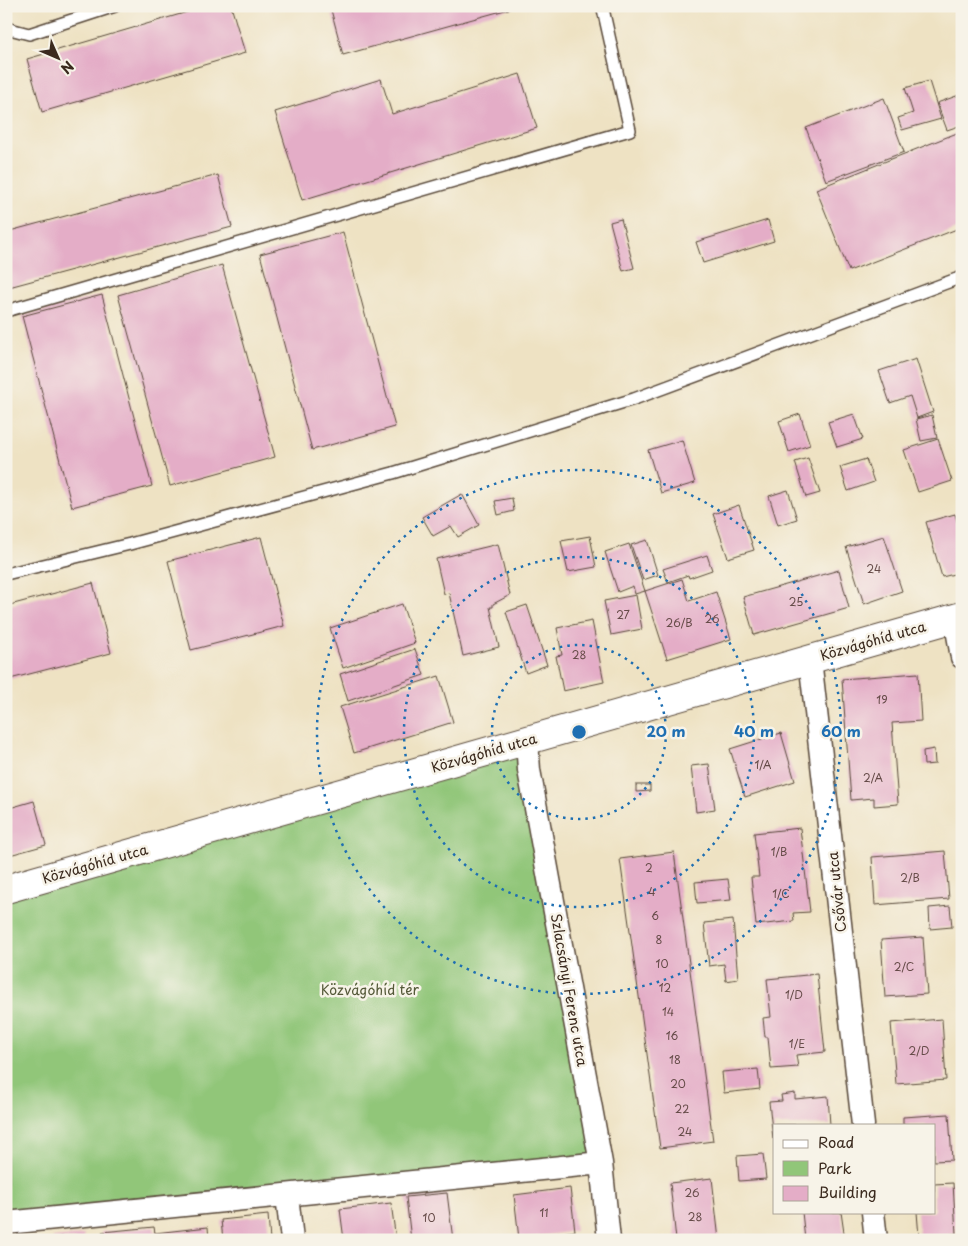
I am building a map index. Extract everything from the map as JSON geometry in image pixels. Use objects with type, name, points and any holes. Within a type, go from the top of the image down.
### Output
[{"type":"street","points":[[959,617],[962,657]]},
{"type":"street","name":"Közvágóhíd utca","points":[[6,889],[959,617]]},
{"type":"street","name":"Csővár utca","points":[[810,659],[863,1124]]},
{"type":"street","name":"Szlacsányi Ferenc utca","points":[[527,740],[531,780],[601,1163],[610,1240]]},
{"type":"street","points":[[6,1223],[601,1163]]},
{"type":"street","points":[[287,1195],[292,1240]]},
{"type":"street","points":[[873,1214],[876,1240]]},
{"type":"lane","points":[[6,28],[29,34],[115,6]]},
{"type":"lane","points":[[6,310],[630,130],[606,7]]},
{"type":"lane","points":[[6,574],[130,544],[384,475],[634,399],[962,276]]},
{"type":"green space","name":"Közvágóhíd tér","points":[[527,740],[601,1163],[6,1223],[6,889]]},
{"type":"building","points":[[208,6],[231,6],[245,53],[42,112],[27,59]]},
{"type":"building","points":[[330,6],[516,6],[516,7],[343,55]]},
{"type":"building","points":[[520,74],[537,128],[302,200],[275,112],[381,79],[392,114]]},
{"type":"building","points":[[929,81],[941,119],[902,130],[898,118],[913,113],[905,88]]},
{"type":"building","points":[[962,94],[962,125],[947,130],[937,103]]},
{"type":"building","points":[[884,98],[904,152],[826,181],[806,128]]},
{"type":"building","points":[[962,131],[962,227],[849,271],[816,189]]},
{"type":"building","points":[[218,175],[232,227],[9,287],[6,275],[6,232]]},
{"type":"building","points":[[621,219],[634,268],[623,271],[610,222]]},
{"type":"building","points":[[768,220],[774,241],[703,263],[696,242]]},
{"type":"building","points":[[343,232],[395,427],[312,450],[260,254]]},
{"type":"building","points":[[222,265],[275,457],[170,486],[118,295]]},
{"type":"building","points":[[102,295],[152,486],[72,507],[22,316]]},
{"type":"building","points":[[916,359],[933,412],[917,418],[910,396],[890,403],[879,371]]},
{"type":"building","points":[[800,414],[810,445],[789,452],[779,421]]},
{"type":"building","points":[[854,414],[863,439],[837,447],[828,422]]},
{"type":"building","points":[[932,415],[937,438],[921,441],[916,419]]},
{"type":"building","points":[[938,439],[952,481],[918,492],[904,450]]},
{"type":"building","points":[[682,440],[695,483],[661,493],[648,450]]},
{"type":"building","points":[[808,458],[820,493],[806,497],[795,462]]},
{"type":"building","points":[[866,459],[874,482],[848,491],[840,467]]},
{"type":"building","points":[[788,490],[797,519],[778,525],[769,496]]},
{"type":"building","points":[[462,494],[479,525],[458,537],[451,526],[433,536],[422,517]]},
{"type":"building","points":[[512,498],[514,511],[498,515],[495,501]]},
{"type":"building","points":[[739,505],[754,550],[728,558],[713,514]]},
{"type":"building","points":[[955,514],[962,539],[962,572],[942,577],[926,522]]},
{"type":"building","points":[[590,536],[596,567],[568,572],[561,541]]},
{"type":"building","points":[[884,536],[902,591],[864,604],[846,547]]},
{"type":"building","points":[[261,537],[284,626],[191,650],[168,561]]},
{"type":"building","points":[[647,540],[658,575],[643,580],[631,545]]},
{"type":"building","points":[[498,544],[510,595],[493,604],[493,607],[490,607],[499,647],[463,656],[449,593],[444,594],[436,559]]},
{"type":"building","points":[[629,544],[645,591],[635,594],[633,586],[618,592],[605,552]]},
{"type":"building","points":[[707,555],[712,570],[689,578],[688,575],[668,582],[663,569]]},
{"type":"building","points":[[839,570],[849,608],[754,635],[743,597]]},
{"type":"building","points":[[682,579],[689,601],[716,592],[731,639],[667,659],[645,591]]},
{"type":"building","points":[[93,583],[111,653],[6,680],[6,606]]},
{"type":"building","points":[[636,595],[642,629],[611,635],[604,601]]},
{"type":"building","points":[[402,604],[415,643],[343,668],[330,628]]},
{"type":"building","points":[[527,605],[547,665],[526,673],[506,612]]},
{"type":"building","points":[[592,621],[604,682],[563,691],[556,656],[562,655],[557,628]]},
{"type":"building","points":[[415,649],[424,675],[348,701],[340,674]]},
{"type":"building","points":[[918,673],[921,721],[892,723],[898,804],[874,806],[874,798],[851,800],[842,679]]},
{"type":"building","points":[[439,676],[453,722],[354,753],[340,707]]},
{"type":"building","points":[[781,733],[795,781],[745,797],[730,749]]},
{"type":"building","points":[[934,749],[935,764],[924,765],[923,751]]},
{"type":"building","points":[[709,764],[715,809],[696,812],[691,766]]},
{"type":"building","points":[[636,785],[650,785],[650,791],[636,792]]},
{"type":"building","points":[[34,801],[46,845],[6,856],[6,809]]},
{"type":"building","points":[[800,828],[810,912],[793,913],[794,921],[756,925],[751,877],[759,877],[754,833]]},
{"type":"building","points":[[945,851],[949,899],[875,905],[872,857]]},
{"type":"building","points":[[674,852],[713,1141],[660,1148],[620,859]]},
{"type":"building","points":[[728,879],[731,900],[697,903],[695,882]]},
{"type":"building","points":[[950,906],[952,927],[930,929],[929,908]]},
{"type":"building","points":[[733,920],[738,979],[726,981],[724,964],[709,966],[704,923]]},
{"type":"building","points":[[923,937],[927,994],[885,997],[881,940]]},
{"type":"building","points":[[817,974],[825,1052],[796,1055],[798,1067],[771,1069],[768,1037],[765,1037],[763,1018],[771,1017],[767,979]]},
{"type":"building","points":[[942,1019],[946,1080],[896,1084],[891,1023]]},
{"type":"building","points":[[758,1069],[760,1089],[724,1093],[722,1072]]},
{"type":"building","points":[[795,1093],[795,1099],[828,1096],[830,1124],[773,1124],[773,1139],[769,1102],[782,1101],[781,1095]]},
{"type":"building","points":[[949,1114],[952,1160],[936,1161],[936,1124],[903,1124],[903,1117]]},
{"type":"building","points":[[763,1154],[766,1179],[739,1181],[737,1156]]},
{"type":"building","points":[[712,1178],[719,1240],[676,1240],[670,1183]]},
{"type":"building","points":[[953,1183],[956,1234],[919,1237],[917,1214],[936,1214],[936,1184]]},
{"type":"building","points":[[570,1188],[575,1231],[519,1239],[514,1195]]},
{"type":"building","points":[[447,1193],[453,1240],[411,1240],[406,1197]]},
{"type":"building","points":[[391,1203],[396,1240],[344,1240],[340,1209]]},
{"type":"building","points":[[802,1214],[841,1214],[845,1240],[805,1240]]},
{"type":"building","points":[[268,1215],[270,1240],[223,1240],[221,1220]]},
{"type":"building","points":[[154,1227],[155,1233],[208,1227],[209,1240],[102,1240],[102,1232]]},
{"type":"building","points":[[84,1235],[84,1240],[53,1240],[53,1238]]},
{"type":"building","points":[[758,1236],[776,1239],[776,1240],[758,1240]]}]
